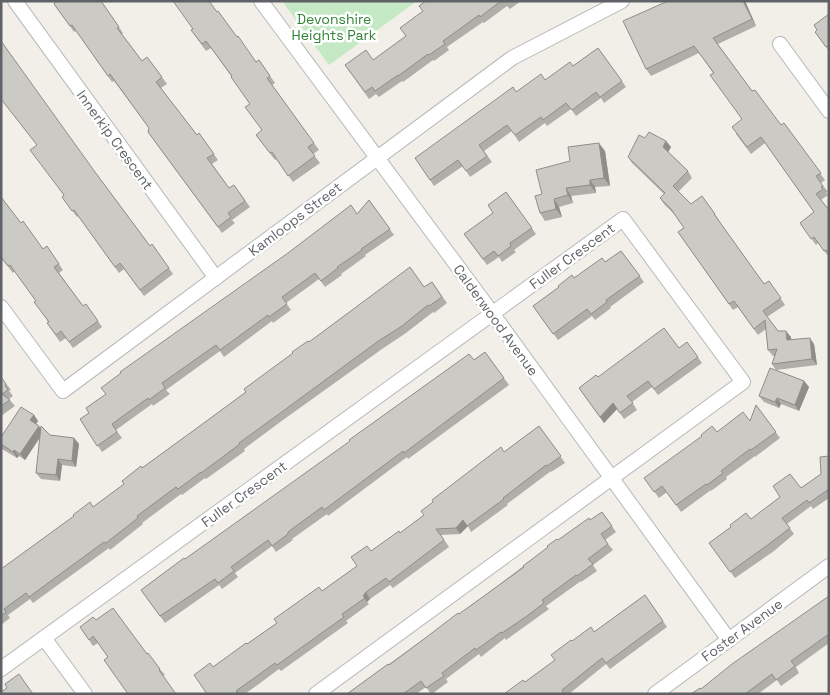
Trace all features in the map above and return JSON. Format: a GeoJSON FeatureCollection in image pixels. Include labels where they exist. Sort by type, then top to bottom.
{"type":"FeatureCollection","features":[{"type":"Feature","properties":{"kind":"street","name":"Innerkip Crescent"},"geometry":{"type":"LineString","coordinates":[[15,1],[216,278]]}},
{"type":"Feature","properties":{"kind":"street","name":"Calderwood Avenue"},"geometry":{"type":"LineString","coordinates":[[261,1],[729,640]]}},
{"type":"Feature","properties":{"kind":"street","name":"Kamloops Street"},"geometry":{"type":"LineString","coordinates":[[1,307],[63,392],[512,58],[622,1]]}},
{"type":"Feature","properties":{"kind":"street"},"geometry":{"type":"LineString","coordinates":[[780,44],[829,111]]}},
{"type":"Feature","properties":{"kind":"street","name":"Fuller Crescent"},"geometry":{"type":"LineString","coordinates":[[1,669],[624,218],[743,382],[316,694]]}},
{"type":"Feature","properties":{"kind":"street","name":"Foster Avenue"},"geometry":{"type":"LineString","coordinates":[[655,694],[829,566]]}},
{"type":"Feature","properties":{"kind":"street"},"geometry":{"type":"LineString","coordinates":[[44,638],[85,694]]}},
{"type":"Feature","properties":{"kind":"green space","name":"Devonshire Heights Park"},"geometry":{"type":"Polygon","coordinates":[[[282,1],[417,1],[329,65],[282,1]]]}},
{"type":"Feature","properties":{"kind":"building"},"geometry":{"type":"Polygon","coordinates":[[[54,1],[101,1],[119,27],[117,28],[142,61],[147,57],[162,77],[156,82],[214,154],[207,158],[229,188],[234,185],[245,201],[228,213],[231,217],[218,227],[148,132],[149,128],[110,74],[108,76],[72,25],[70,26],[54,4],[54,1]]]}},
{"type":"Feature","properties":{"kind":"building"},"geometry":{"type":"Polygon","coordinates":[[[173,1],[209,1],[238,36],[256,62],[259,60],[270,76],[267,78],[314,143],[308,147],[315,156],[288,176],[272,152],[270,153],[256,135],[262,130],[245,107],[250,104],[232,76],[206,41],[202,44],[173,1]]]}},
{"type":"Feature","properties":{"kind":"building"},"geometry":{"type":"Polygon","coordinates":[[[426,1],[501,1],[443,41],[445,44],[398,76],[375,91],[372,87],[365,92],[345,65],[366,50],[373,60],[406,36],[400,28],[423,11],[419,6],[426,1]]]}},
{"type":"Feature","properties":{"kind":"building"},"geometry":{"type":"Polygon","coordinates":[[[668,1],[743,1],[752,19],[713,38],[752,91],[755,90],[781,125],[784,123],[821,173],[816,176],[823,189],[816,194],[829,210],[829,253],[826,250],[824,251],[814,237],[811,239],[800,223],[814,212],[761,137],[747,147],[732,127],[742,119],[710,75],[714,73],[694,46],[646,69],[623,21],[668,1]]]}},
{"type":"Feature","properties":{"kind":"building"},"geometry":{"type":"Polygon","coordinates":[[[829,14],[829,45],[826,47],[815,32],[817,30],[814,25],[829,14]]]}},
{"type":"Feature","properties":{"kind":"building"},"geometry":{"type":"Polygon","coordinates":[[[1,41],[95,172],[150,246],[152,244],[169,268],[140,290],[120,263],[115,267],[74,210],[72,211],[62,197],[64,195],[30,150],[37,145],[1,99],[1,41]]]}},
{"type":"Feature","properties":{"kind":"building"},"geometry":{"type":"Polygon","coordinates":[[[598,48],[622,81],[600,97],[596,92],[572,110],[566,103],[543,120],[541,117],[515,135],[507,125],[479,145],[487,156],[466,171],[458,160],[430,180],[415,158],[513,87],[516,92],[541,74],[545,80],[570,62],[573,66],[598,48]]]}},
{"type":"Feature","properties":{"kind":"building"},"geometry":{"type":"Polygon","coordinates":[[[649,132],[666,141],[663,147],[688,171],[673,186],[691,204],[702,196],[764,284],[769,281],[781,298],[763,311],[778,331],[786,331],[787,340],[810,338],[812,359],[772,364],[777,349],[768,350],[765,320],[754,329],[734,301],[729,304],[678,232],[684,228],[671,209],[660,198],[665,193],[628,157],[639,135],[645,138],[649,132]]]}},
{"type":"Feature","properties":{"kind":"building"},"geometry":{"type":"Polygon","coordinates":[[[599,143],[604,178],[590,180],[590,185],[566,188],[568,195],[554,199],[556,209],[540,213],[535,196],[542,194],[536,170],[570,161],[568,147],[599,143]]]}},
{"type":"Feature","properties":{"kind":"building"},"geometry":{"type":"Polygon","coordinates":[[[506,192],[532,228],[510,243],[511,246],[498,256],[494,251],[483,259],[464,234],[493,213],[488,205],[506,192]]]}},
{"type":"Feature","properties":{"kind":"building"},"geometry":{"type":"Polygon","coordinates":[[[1,197],[21,223],[23,221],[43,249],[47,246],[59,264],[54,267],[83,306],[86,304],[98,321],[69,342],[61,331],[56,335],[34,302],[36,301],[10,265],[8,266],[1,257],[1,197]]]}},
{"type":"Feature","properties":{"kind":"building"},"geometry":{"type":"Polygon","coordinates":[[[369,200],[390,229],[337,267],[321,281],[315,273],[282,297],[287,304],[269,317],[268,315],[220,350],[216,345],[162,383],[165,388],[112,424],[117,432],[97,446],[80,419],[89,413],[86,408],[106,394],[101,388],[120,372],[288,253],[351,205],[357,214],[369,200]]]}},
{"type":"Feature","properties":{"kind":"building"},"geometry":{"type":"Polygon","coordinates":[[[621,251],[640,276],[606,300],[607,302],[591,314],[587,309],[553,334],[533,306],[572,275],[574,278],[602,258],[605,262],[621,251]]]}},
{"type":"Feature","properties":{"kind":"building"},"geometry":{"type":"Polygon","coordinates":[[[410,267],[424,287],[432,282],[442,297],[377,342],[201,473],[178,489],[176,487],[137,516],[138,518],[106,543],[104,542],[29,597],[26,593],[4,609],[6,612],[1,616],[1,569],[74,516],[90,502],[93,507],[124,484],[122,481],[141,466],[142,468],[246,392],[244,389],[292,352],[309,342],[410,267]]]}},
{"type":"Feature","properties":{"kind":"building"},"geometry":{"type":"Polygon","coordinates":[[[664,328],[679,348],[687,342],[698,357],[654,389],[648,381],[627,396],[633,403],[620,413],[613,403],[600,417],[579,388],[596,375],[598,377],[664,328]]]}},
{"type":"Feature","properties":{"kind":"building"},"geometry":{"type":"Polygon","coordinates":[[[485,352],[504,378],[324,510],[322,507],[272,546],[268,540],[231,567],[234,571],[218,583],[215,579],[160,616],[141,590],[469,354],[474,360],[485,352]]]}},
{"type":"Feature","properties":{"kind":"building"},"geometry":{"type":"Polygon","coordinates":[[[770,368],[804,381],[795,405],[777,398],[775,402],[759,396],[770,368]]]}},
{"type":"Feature","properties":{"kind":"building"},"geometry":{"type":"Polygon","coordinates":[[[1,377],[8,390],[2,394],[10,400],[1,406],[1,377]]]}},
{"type":"Feature","properties":{"kind":"building"},"geometry":{"type":"Polygon","coordinates":[[[756,405],[776,432],[721,471],[723,473],[707,485],[676,505],[662,486],[654,492],[644,478],[702,436],[712,426],[717,432],[743,412],[750,421],[756,405]]]}},
{"type":"Feature","properties":{"kind":"building"},"geometry":{"type":"Polygon","coordinates":[[[21,407],[34,415],[30,420],[39,426],[20,454],[1,444],[1,437],[21,407]]]}},
{"type":"Feature","properties":{"kind":"building"},"geometry":{"type":"Polygon","coordinates":[[[41,426],[50,435],[74,438],[72,461],[58,459],[56,475],[36,473],[41,426]]]}},
{"type":"Feature","properties":{"kind":"building"},"geometry":{"type":"Polygon","coordinates":[[[539,426],[561,456],[546,465],[467,526],[463,520],[456,528],[436,529],[444,540],[389,582],[386,578],[366,592],[363,596],[365,598],[342,614],[344,617],[277,665],[275,663],[236,691],[238,692],[235,694],[207,694],[194,675],[210,663],[213,667],[277,623],[274,619],[319,587],[322,591],[357,566],[351,557],[367,546],[371,551],[399,531],[400,533],[424,515],[421,511],[433,502],[432,500],[501,447],[504,452],[539,426]]]}},
{"type":"Feature","properties":{"kind":"building"},"geometry":{"type":"Polygon","coordinates":[[[829,456],[829,489],[809,503],[807,500],[782,518],[790,528],[730,572],[709,543],[746,513],[751,519],[780,497],[773,486],[790,474],[801,488],[821,474],[820,457],[829,456]]]}},
{"type":"Feature","properties":{"kind":"building"},"geometry":{"type":"Polygon","coordinates":[[[602,512],[612,526],[601,534],[608,544],[588,559],[593,564],[542,600],[544,603],[527,616],[476,650],[475,648],[442,673],[444,676],[426,688],[421,681],[403,694],[347,694],[524,567],[547,546],[589,518],[590,520],[602,512]]]}},
{"type":"Feature","properties":{"kind":"building"},"geometry":{"type":"Polygon","coordinates":[[[645,595],[663,621],[606,663],[602,658],[562,690],[561,694],[504,694],[523,680],[525,682],[555,660],[551,655],[571,640],[591,627],[594,632],[645,595]]]}},
{"type":"Feature","properties":{"kind":"building"},"geometry":{"type":"Polygon","coordinates":[[[829,596],[829,634],[791,661],[795,666],[776,680],[772,674],[745,694],[691,694],[701,689],[732,664],[829,596]]]}},
{"type":"Feature","properties":{"kind":"building"},"geometry":{"type":"Polygon","coordinates":[[[113,608],[160,669],[176,694],[128,694],[104,660],[108,657],[93,636],[89,640],[80,627],[93,617],[96,620],[113,608]]]}},
{"type":"Feature","properties":{"kind":"building"},"geometry":{"type":"Polygon","coordinates":[[[19,674],[33,694],[1,694],[7,688],[5,684],[19,674]]]}}]}
